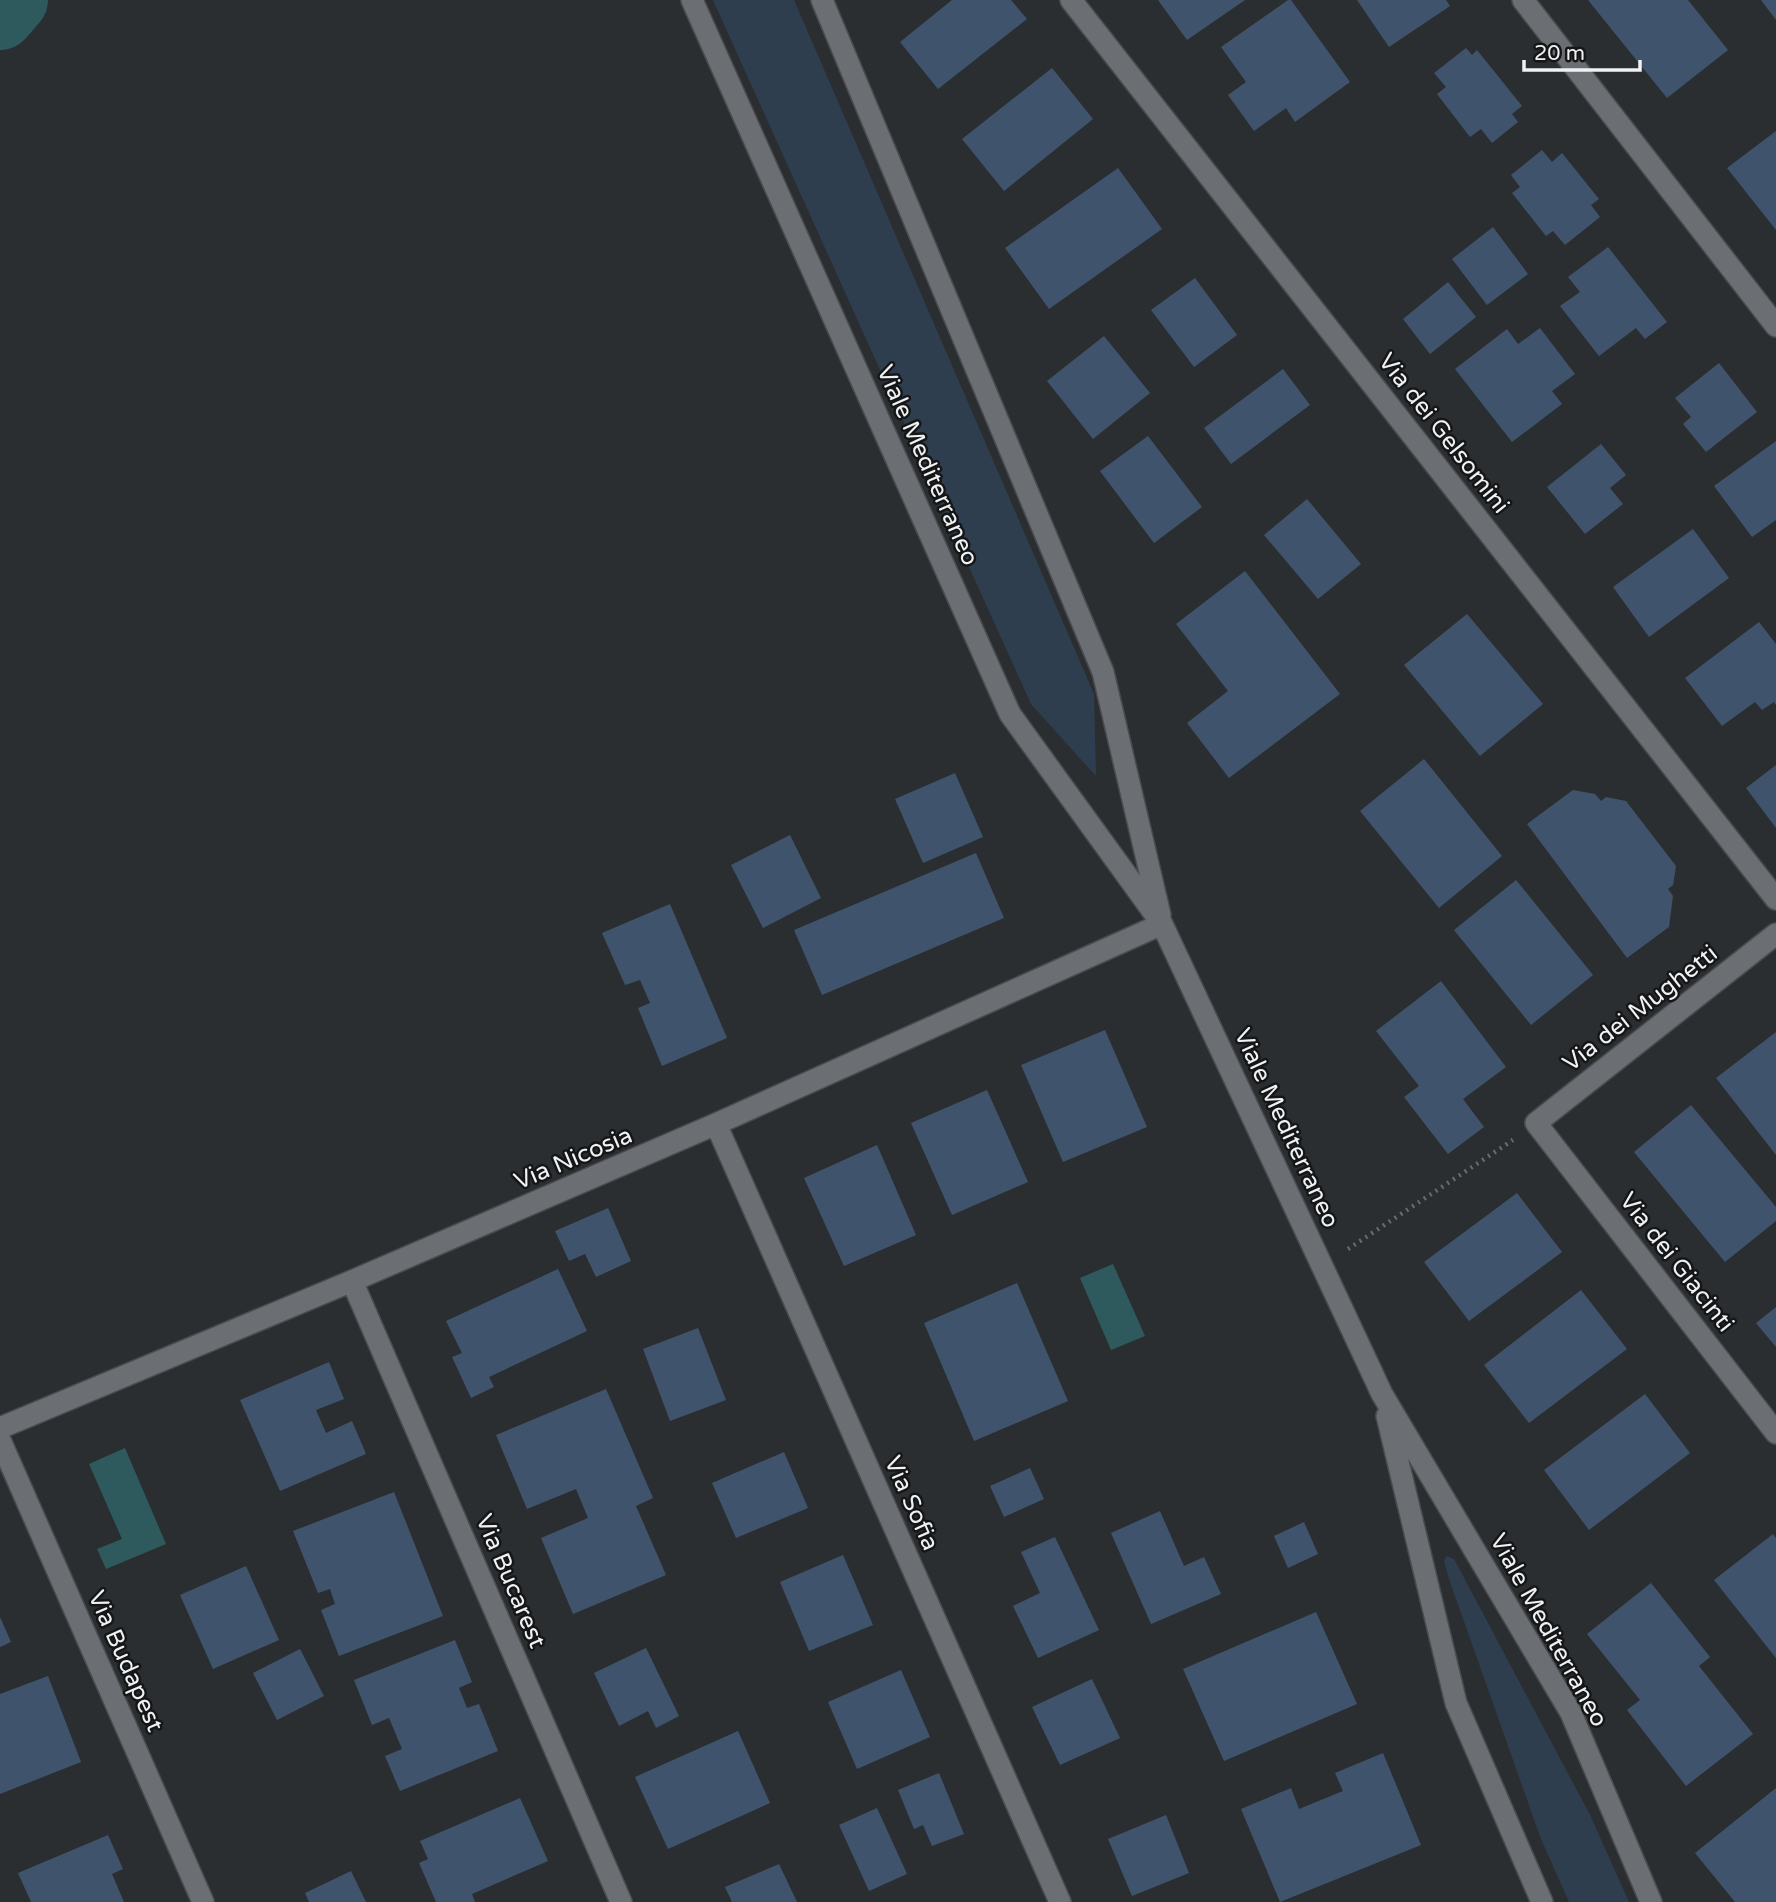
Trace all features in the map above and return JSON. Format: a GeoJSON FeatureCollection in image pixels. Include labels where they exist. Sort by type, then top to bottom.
{"type":"FeatureCollection","features":[{"type":"Feature","properties":{"kind":"street","name":"Viale Mediterraneo"},"geometry":{"type":"LineString","coordinates":[[692,0],[1010,714],[1162,924],[1382,1394],[1571,1713],[1651,1902]]}},
{"type":"Feature","properties":{"kind":"street","name":"Viale Mediterraneo"},"geometry":{"type":"LineString","coordinates":[[822,0],[1103,672],[1162,924]]}},
{"type":"Feature","properties":{"kind":"street","name":"Via dei Gelsomini"},"geometry":{"type":"LineString","coordinates":[[1071,0],[1776,899]]}},
{"type":"Feature","properties":{"kind":"street"},"geometry":{"type":"LineString","coordinates":[[1523,0],[1776,327]]}},
{"type":"Feature","properties":{"kind":"street","name":"Via Nicosia"},"geometry":{"type":"LineString","coordinates":[[0,1429],[716,1124],[1162,924]]}},
{"type":"Feature","properties":{"kind":"street","name":"Via dei Mughetti"},"geometry":{"type":"LineString","coordinates":[[1536,1123],[1776,934]]}},
{"type":"Feature","properties":{"kind":"street","name":"Via dei Giacinti"},"geometry":{"type":"LineString","coordinates":[[1536,1123],[1776,1433]]}},
{"type":"Feature","properties":{"kind":"street","name":"Via Sofia"},"geometry":{"type":"LineString","coordinates":[[716,1124],[1059,1902]]}},
{"type":"Feature","properties":{"kind":"street","name":"Via Bucarest"},"geometry":{"type":"LineString","coordinates":[[352,1281],[621,1902]]}},
{"type":"Feature","properties":{"kind":"street","name":"Viale Mediterraneo"},"geometry":{"type":"LineString","coordinates":[[1382,1394],[1457,1703],[1542,1902]]}},
{"type":"Feature","properties":{"kind":"street","name":"Via Budapest"},"geometry":{"type":"LineString","coordinates":[[0,1440],[203,1902]]}},
{"type":"Feature","properties":{"kind":"path"},"geometry":{"type":"LineString","coordinates":[[1324,1266],[1536,1123]]}},
{"type":"Feature","properties":{"kind":"shaded area"},"geometry":{"type":"Polygon","coordinates":[[[713,0],[794,0],[1094,694],[1096,776],[1031,704],[713,0]]]}},
{"type":"Feature","properties":{"kind":"shaded area"},"geometry":{"type":"Polygon","coordinates":[[[1113,1264],[1145,1336],[1111,1350],[1080,1278],[1113,1264]]]}},
{"type":"Feature","properties":{"kind":"shaded area"},"geometry":{"type":"Polygon","coordinates":[[[125,1448],[166,1544],[106,1569],[97,1549],[122,1539],[89,1464],[125,1448]]]}},
{"type":"Feature","properties":{"kind":"shaded area"},"geometry":{"type":"Polygon","coordinates":[[[1446,1556],[1454,1559],[1590,1815],[1629,1902],[1569,1902],[1541,1839],[1449,1579],[1444,1561],[1446,1556]]]}},
{"type":"Feature","properties":{"kind":"building"},"geometry":{"type":"Polygon","coordinates":[[[952,0],[1011,0],[1027,19],[938,89],[900,42],[952,0]]]}},
{"type":"Feature","properties":{"kind":"building"},"geometry":{"type":"Polygon","coordinates":[[[1158,0],[1245,0],[1187,40],[1158,0]]]}},
{"type":"Feature","properties":{"kind":"building"},"geometry":{"type":"Polygon","coordinates":[[[1291,0],[1350,82],[1295,122],[1286,108],[1254,131],[1228,95],[1246,82],[1221,47],[1291,0]]]}},
{"type":"Feature","properties":{"kind":"building"},"geometry":{"type":"Polygon","coordinates":[[[1357,0],[1446,0],[1450,6],[1389,47],[1357,0]]]}},
{"type":"Feature","properties":{"kind":"building"},"geometry":{"type":"Polygon","coordinates":[[[1588,0],[1688,0],[1728,50],[1667,98],[1588,0]]]}},
{"type":"Feature","properties":{"kind":"building"},"geometry":{"type":"Polygon","coordinates":[[[1761,0],[1776,0],[1776,20],[1761,0]]]}},
{"type":"Feature","properties":{"kind":"building"},"geometry":{"type":"Polygon","coordinates":[[[1466,48],[1472,55],[1477,50],[1522,106],[1512,114],[1518,122],[1492,143],[1481,129],[1470,137],[1437,94],[1446,87],[1434,73],[1466,48]]]}},
{"type":"Feature","properties":{"kind":"building"},"geometry":{"type":"Polygon","coordinates":[[[1052,68],[1093,119],[1004,191],[962,139],[1052,68]]]}},
{"type":"Feature","properties":{"kind":"building"},"geometry":{"type":"Polygon","coordinates":[[[1776,131],[1776,230],[1727,168],[1776,131]]]}},
{"type":"Feature","properties":{"kind":"building"},"geometry":{"type":"Polygon","coordinates":[[[1542,150],[1552,162],[1562,153],[1599,199],[1591,205],[1600,217],[1565,245],[1553,231],[1546,236],[1512,193],[1520,187],[1511,175],[1542,150]]]}},
{"type":"Feature","properties":{"kind":"building"},"geometry":{"type":"Polygon","coordinates":[[[1118,168],[1162,229],[1049,309],[1005,248],[1118,168]]]}},
{"type":"Feature","properties":{"kind":"building"},"geometry":{"type":"Polygon","coordinates":[[[1493,227],[1528,274],[1487,305],[1452,259],[1493,227]]]}},
{"type":"Feature","properties":{"kind":"building"},"geometry":{"type":"Polygon","coordinates":[[[1608,247],[1667,322],[1645,339],[1636,328],[1599,356],[1560,306],[1580,292],[1568,277],[1608,247]]]}},
{"type":"Feature","properties":{"kind":"building"},"geometry":{"type":"Polygon","coordinates":[[[1195,278],[1237,335],[1194,367],[1151,310],[1195,278]]]}},
{"type":"Feature","properties":{"kind":"building"},"geometry":{"type":"Polygon","coordinates":[[[1448,282],[1476,317],[1430,354],[1403,319],[1448,282]]]}},
{"type":"Feature","properties":{"kind":"building"},"geometry":{"type":"Polygon","coordinates":[[[1540,328],[1575,374],[1552,391],[1562,404],[1512,442],[1455,369],[1507,329],[1518,344],[1540,328]]]}},
{"type":"Feature","properties":{"kind":"building"},"geometry":{"type":"Polygon","coordinates":[[[1104,336],[1150,393],[1093,439],[1047,381],[1104,336]]]}},
{"type":"Feature","properties":{"kind":"building"},"geometry":{"type":"Polygon","coordinates":[[[1719,363],[1757,412],[1706,452],[1683,424],[1691,417],[1675,398],[1719,363]]]}},
{"type":"Feature","properties":{"kind":"building"},"geometry":{"type":"Polygon","coordinates":[[[1283,369],[1310,405],[1231,464],[1204,428],[1283,369]]]}},
{"type":"Feature","properties":{"kind":"building"},"geometry":{"type":"Polygon","coordinates":[[[1148,436],[1202,507],[1154,543],[1100,471],[1148,436]]]}},
{"type":"Feature","properties":{"kind":"building"},"geometry":{"type":"Polygon","coordinates":[[[1776,441],[1776,520],[1752,537],[1714,486],[1776,441]]]}},
{"type":"Feature","properties":{"kind":"building"},"geometry":{"type":"Polygon","coordinates":[[[1601,444],[1626,475],[1610,488],[1623,504],[1585,534],[1547,487],[1601,444]]]}},
{"type":"Feature","properties":{"kind":"building"},"geometry":{"type":"Polygon","coordinates":[[[1307,499],[1361,564],[1318,599],[1264,535],[1307,499]]]}},
{"type":"Feature","properties":{"kind":"building"},"geometry":{"type":"Polygon","coordinates":[[[1693,529],[1729,578],[1649,637],[1613,587],[1693,529]]]}},
{"type":"Feature","properties":{"kind":"building"},"geometry":{"type":"Polygon","coordinates":[[[1245,571],[1340,694],[1229,778],[1187,723],[1228,691],[1176,624],[1245,571]]]}},
{"type":"Feature","properties":{"kind":"building"},"geometry":{"type":"Polygon","coordinates":[[[1467,614],[1543,704],[1480,756],[1404,665],[1467,614]]]}},
{"type":"Feature","properties":{"kind":"building"},"geometry":{"type":"Polygon","coordinates":[[[1759,622],[1776,644],[1776,705],[1774,702],[1762,710],[1755,702],[1722,726],[1685,678],[1759,622]]]}},
{"type":"Feature","properties":{"kind":"building"},"geometry":{"type":"Polygon","coordinates":[[[1424,759],[1502,856],[1439,908],[1360,811],[1424,759]]]}},
{"type":"Feature","properties":{"kind":"building"},"geometry":{"type":"Polygon","coordinates":[[[1776,765],[1776,828],[1746,788],[1776,765]]]}},
{"type":"Feature","properties":{"kind":"building"},"geometry":{"type":"Polygon","coordinates":[[[955,773],[983,837],[923,863],[895,799],[955,773]]]}},
{"type":"Feature","properties":{"kind":"building"},"geometry":{"type":"Polygon","coordinates":[[[1573,790],[1595,794],[1601,801],[1606,797],[1626,801],[1676,866],[1673,885],[1668,889],[1673,896],[1669,927],[1627,958],[1527,824],[1573,790]]]}},
{"type":"Feature","properties":{"kind":"building"},"geometry":{"type":"Polygon","coordinates":[[[790,835],[821,898],[763,928],[731,865],[790,835]]]}},
{"type":"Feature","properties":{"kind":"building"},"geometry":{"type":"Polygon","coordinates":[[[976,853],[1004,918],[822,995],[794,930],[976,853]]]}},
{"type":"Feature","properties":{"kind":"building"},"geometry":{"type":"Polygon","coordinates":[[[1516,880],[1593,975],[1531,1025],[1454,930],[1516,880]]]}},
{"type":"Feature","properties":{"kind":"building"},"geometry":{"type":"Polygon","coordinates":[[[670,904],[727,1038],[662,1066],[638,1008],[650,1003],[640,980],[625,985],[602,933],[670,904]]]}},
{"type":"Feature","properties":{"kind":"building"},"geometry":{"type":"Polygon","coordinates":[[[1441,981],[1506,1067],[1463,1099],[1484,1127],[1448,1154],[1404,1097],[1419,1086],[1376,1031],[1441,981]]]}},
{"type":"Feature","properties":{"kind":"building"},"geometry":{"type":"Polygon","coordinates":[[[1105,1030],[1147,1127],[1063,1162],[1021,1065],[1105,1030]]]}},
{"type":"Feature","properties":{"kind":"building"},"geometry":{"type":"Polygon","coordinates":[[[1776,1032],[1776,1155],[1716,1078],[1776,1032]]]}},
{"type":"Feature","properties":{"kind":"building"},"geometry":{"type":"Polygon","coordinates":[[[987,1090],[1028,1182],[952,1215],[911,1123],[987,1090]]]}},
{"type":"Feature","properties":{"kind":"building"},"geometry":{"type":"Polygon","coordinates":[[[1691,1105],[1776,1207],[1776,1221],[1725,1262],[1634,1152],[1691,1105]]]}},
{"type":"Feature","properties":{"kind":"building"},"geometry":{"type":"Polygon","coordinates":[[[877,1145],[916,1235],[844,1266],[804,1178],[877,1145]]]}},
{"type":"Feature","properties":{"kind":"building"},"geometry":{"type":"Polygon","coordinates":[[[1517,1193],[1562,1252],[1469,1321],[1424,1262],[1517,1193]]]}},
{"type":"Feature","properties":{"kind":"building"},"geometry":{"type":"Polygon","coordinates":[[[608,1208],[631,1261],[596,1277],[585,1254],[569,1261],[555,1231],[608,1208]]]}},
{"type":"Feature","properties":{"kind":"building"},"geometry":{"type":"Polygon","coordinates":[[[558,1269],[587,1331],[489,1377],[494,1387],[471,1398],[452,1357],[462,1353],[446,1321],[558,1269]]]}},
{"type":"Feature","properties":{"kind":"building"},"geometry":{"type":"Polygon","coordinates":[[[1017,1283],[1068,1401],[974,1441],[924,1323],[1017,1283]]]}},
{"type":"Feature","properties":{"kind":"building"},"geometry":{"type":"Polygon","coordinates":[[[1581,1290],[1627,1349],[1529,1423],[1484,1365],[1581,1290]]]}},
{"type":"Feature","properties":{"kind":"building"},"geometry":{"type":"Polygon","coordinates":[[[1776,1307],[1776,1347],[1756,1323],[1776,1307]]]}},
{"type":"Feature","properties":{"kind":"building"},"geometry":{"type":"Polygon","coordinates":[[[698,1328],[726,1400],[670,1421],[643,1349],[698,1328]]]}},
{"type":"Feature","properties":{"kind":"building"},"geometry":{"type":"Polygon","coordinates":[[[329,1362],[344,1399],[316,1410],[326,1433],[352,1421],[366,1454],[280,1491],[240,1400],[329,1362]]]}},
{"type":"Feature","properties":{"kind":"building"},"geometry":{"type":"Polygon","coordinates":[[[606,1389],[653,1498],[636,1506],[666,1575],[573,1614],[541,1538],[588,1518],[576,1489],[527,1509],[496,1435],[606,1389]]]}},
{"type":"Feature","properties":{"kind":"building"},"geometry":{"type":"Polygon","coordinates":[[[1645,1394],[1690,1453],[1589,1530],[1544,1470],[1645,1394]]]}},
{"type":"Feature","properties":{"kind":"building"},"geometry":{"type":"Polygon","coordinates":[[[784,1452],[808,1508],[736,1538],[712,1483],[784,1452]]]}},
{"type":"Feature","properties":{"kind":"building"},"geometry":{"type":"Polygon","coordinates":[[[1030,1468],[1044,1499],[1004,1517],[990,1486],[1030,1468]]]}},
{"type":"Feature","properties":{"kind":"building"},"geometry":{"type":"Polygon","coordinates":[[[394,1492],[443,1616],[339,1656],[321,1610],[335,1604],[330,1589],[318,1593],[293,1531],[394,1492]]]}},
{"type":"Feature","properties":{"kind":"building"},"geometry":{"type":"Polygon","coordinates":[[[1160,1511],[1184,1566],[1204,1557],[1221,1594],[1151,1624],[1111,1533],[1160,1511]]]}},
{"type":"Feature","properties":{"kind":"building"},"geometry":{"type":"Polygon","coordinates":[[[1304,1522],[1318,1554],[1288,1568],[1274,1536],[1304,1522]]]}},
{"type":"Feature","properties":{"kind":"building"},"geometry":{"type":"Polygon","coordinates":[[[1773,1534],[1776,1538],[1776,1658],[1714,1580],[1773,1534]]]}},
{"type":"Feature","properties":{"kind":"building"},"geometry":{"type":"Polygon","coordinates":[[[1055,1537],[1099,1630],[1038,1658],[1013,1606],[1040,1593],[1021,1552],[1055,1537]]]}},
{"type":"Feature","properties":{"kind":"building"},"geometry":{"type":"Polygon","coordinates":[[[843,1555],[873,1625],[809,1651],[780,1582],[843,1555]]]}},
{"type":"Feature","properties":{"kind":"building"},"geometry":{"type":"Polygon","coordinates":[[[246,1566],[279,1640],[213,1669],[180,1595],[246,1566]]]}},
{"type":"Feature","properties":{"kind":"building"},"geometry":{"type":"Polygon","coordinates":[[[1651,1583],[1710,1657],[1699,1666],[1753,1734],[1686,1786],[1627,1710],[1640,1700],[1587,1634],[1651,1583]]]}},
{"type":"Feature","properties":{"kind":"building"},"geometry":{"type":"Polygon","coordinates":[[[1316,1612],[1357,1704],[1224,1761],[1183,1669],[1316,1612]]]}},
{"type":"Feature","properties":{"kind":"building"},"geometry":{"type":"Polygon","coordinates":[[[0,1617],[11,1642],[0,1647],[0,1617]]]}},
{"type":"Feature","properties":{"kind":"building"},"geometry":{"type":"Polygon","coordinates":[[[455,1640],[472,1682],[459,1688],[467,1708],[479,1704],[498,1751],[400,1791],[385,1756],[402,1749],[389,1718],[372,1725],[354,1680],[455,1640]]]}},
{"type":"Feature","properties":{"kind":"building"},"geometry":{"type":"Polygon","coordinates":[[[646,1648],[679,1716],[656,1728],[648,1711],[619,1726],[594,1673],[646,1648]]]}},
{"type":"Feature","properties":{"kind":"building"},"geometry":{"type":"Polygon","coordinates":[[[300,1649],[324,1696],[277,1720],[253,1673],[300,1649]]]}},
{"type":"Feature","properties":{"kind":"building"},"geometry":{"type":"Polygon","coordinates":[[[901,1670],[930,1737],[857,1769],[828,1702],[901,1670]]]}},
{"type":"Feature","properties":{"kind":"building"},"geometry":{"type":"Polygon","coordinates":[[[48,1676],[81,1762],[0,1794],[0,1694],[48,1676]]]}},
{"type":"Feature","properties":{"kind":"building"},"geometry":{"type":"Polygon","coordinates":[[[1092,1679],[1120,1738],[1060,1765],[1032,1707],[1092,1679]]]}},
{"type":"Feature","properties":{"kind":"building"},"geometry":{"type":"Polygon","coordinates":[[[738,1731],[770,1803],[668,1849],[635,1777],[738,1731]]]}},
{"type":"Feature","properties":{"kind":"building"},"geometry":{"type":"Polygon","coordinates":[[[1383,1753],[1421,1845],[1280,1902],[1241,1809],[1291,1788],[1299,1809],[1343,1791],[1335,1773],[1383,1753]]]}},
{"type":"Feature","properties":{"kind":"building"},"geometry":{"type":"Polygon","coordinates":[[[939,1773],[964,1834],[932,1846],[923,1825],[914,1829],[898,1790],[939,1773]]]}},
{"type":"Feature","properties":{"kind":"building"},"geometry":{"type":"Polygon","coordinates":[[[1776,1788],[1776,1902],[1735,1902],[1695,1853],[1776,1788]]]}},
{"type":"Feature","properties":{"kind":"building"},"geometry":{"type":"Polygon","coordinates":[[[520,1798],[548,1861],[472,1894],[475,1902],[436,1902],[419,1863],[428,1859],[420,1841],[520,1798]]]}},
{"type":"Feature","properties":{"kind":"building"},"geometry":{"type":"Polygon","coordinates":[[[877,1808],[907,1874],[869,1891],[839,1825],[877,1808]]]}},
{"type":"Feature","properties":{"kind":"building"},"geometry":{"type":"Polygon","coordinates":[[[1166,1815],[1189,1873],[1132,1896],[1108,1839],[1166,1815]]]}},
{"type":"Feature","properties":{"kind":"building"},"geometry":{"type":"Polygon","coordinates":[[[108,1835],[123,1869],[112,1874],[124,1902],[31,1902],[18,1873],[108,1835]]]}},
{"type":"Feature","properties":{"kind":"building"},"geometry":{"type":"Polygon","coordinates":[[[779,1864],[797,1902],[732,1902],[725,1887],[779,1864]]]}},
{"type":"Feature","properties":{"kind":"building"},"geometry":{"type":"Polygon","coordinates":[[[351,1871],[366,1902],[309,1902],[305,1893],[351,1871]]]}},
{"type":"Feature","properties":{"kind":"waterway"},"geometry":{"type":"LineString","coordinates":[[0,16],[14,0]]}}]}
